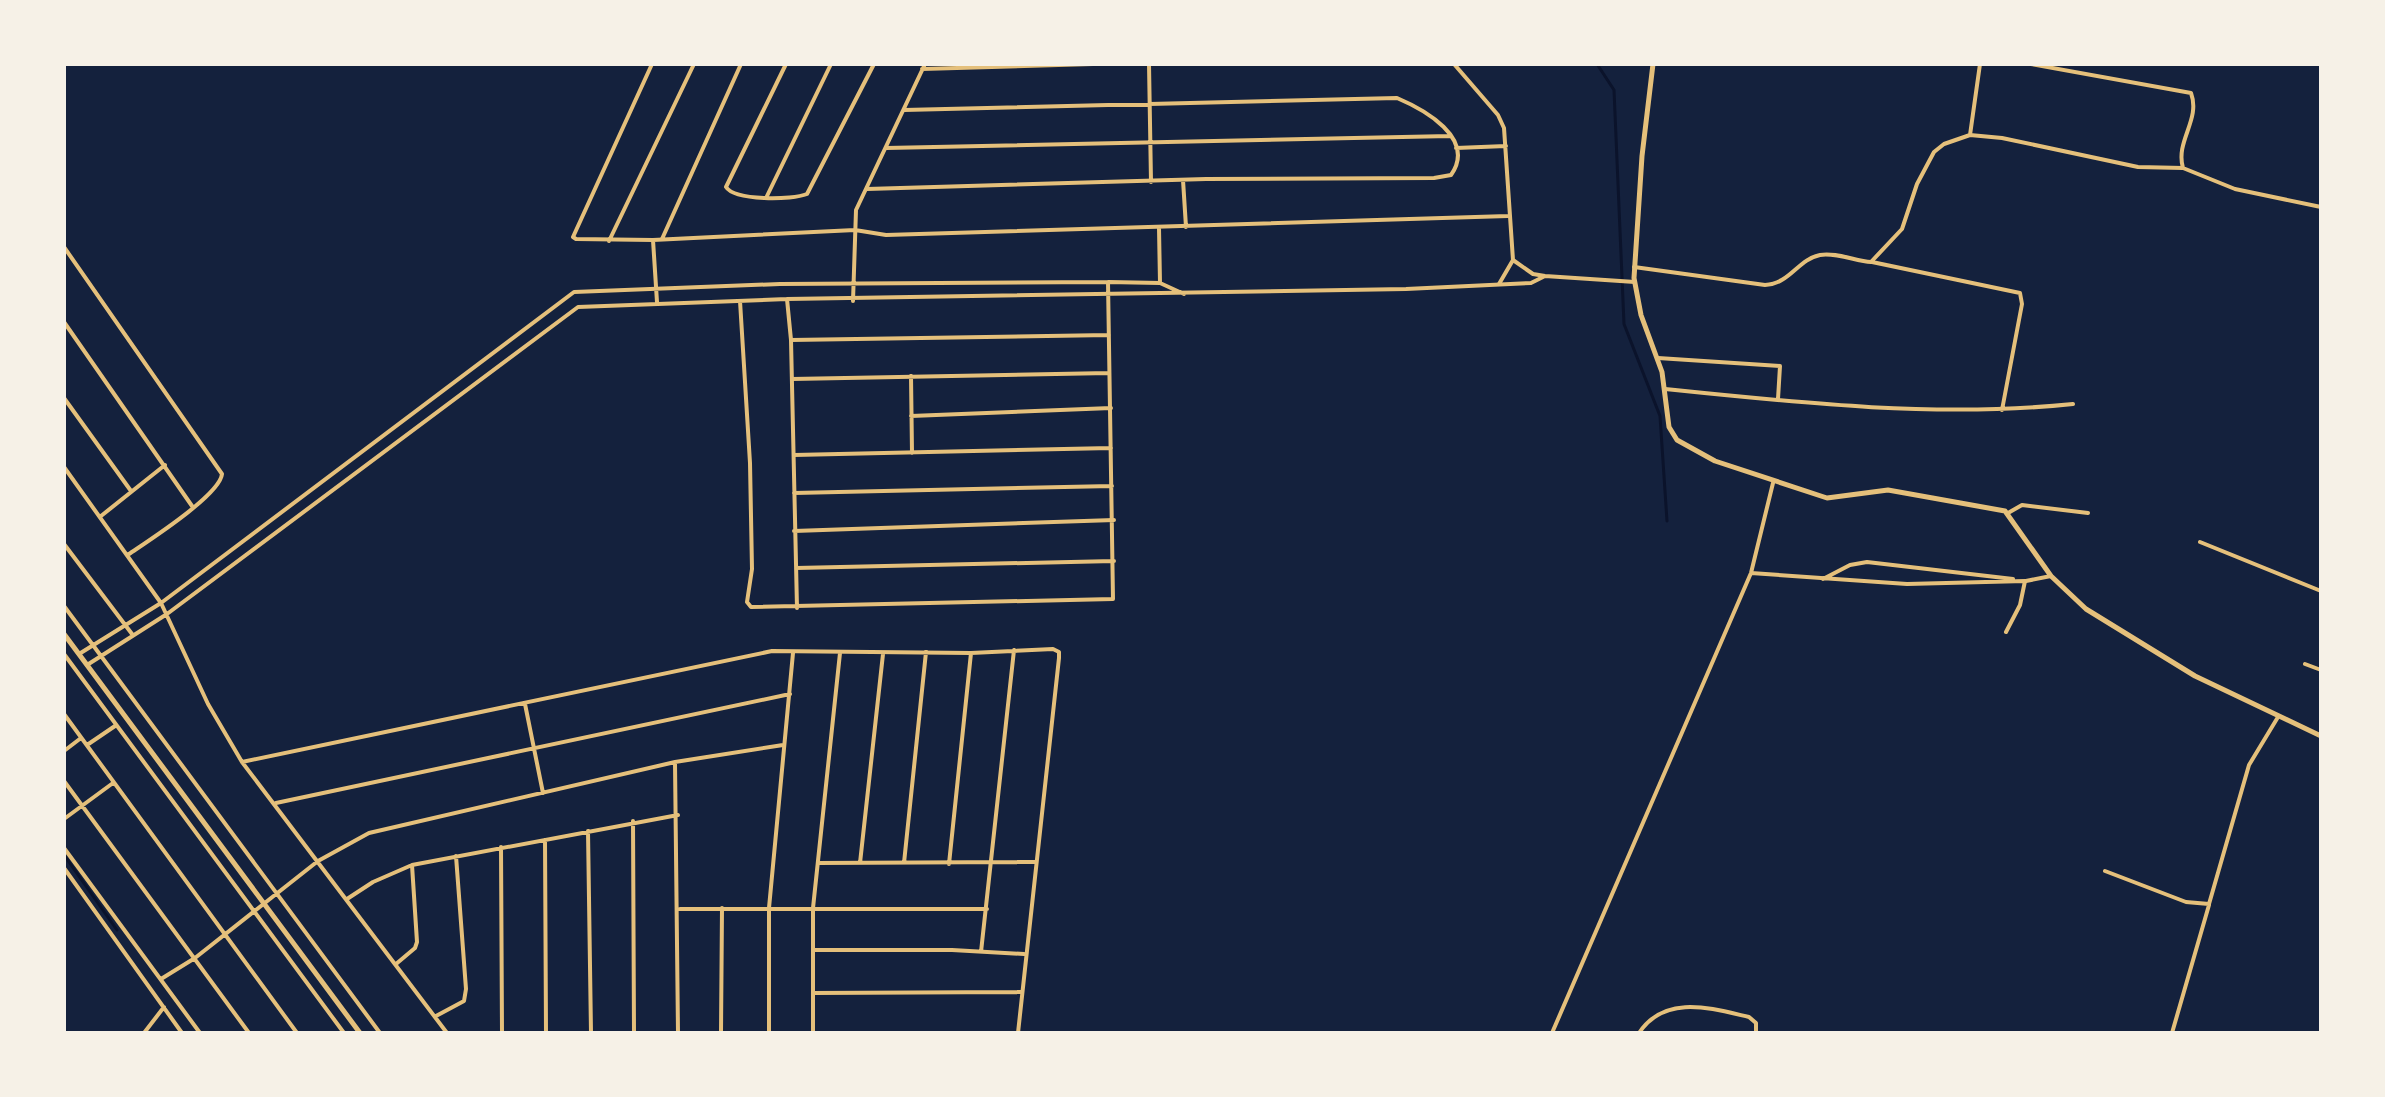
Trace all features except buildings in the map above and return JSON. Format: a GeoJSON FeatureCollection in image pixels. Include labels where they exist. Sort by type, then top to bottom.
{"type":"FeatureCollection","features":[{"type":"Feature","properties":{"kind":"street"},"geometry":{"type":"LineString","coordinates":[[652,64],[573,237],[609,241],[653,240],[855,230],[886,235],[1508,216]]}},
{"type":"Feature","properties":{"kind":"street"},"geometry":{"type":"LineString","coordinates":[[609,241],[694,64]]}},
{"type":"Feature","properties":{"kind":"street"},"geometry":{"type":"LineString","coordinates":[[662,239],[741,64]]}},
{"type":"Feature","properties":{"kind":"street"},"geometry":{"type":"LineString","coordinates":[[786,64],[726,187],[735,194],[788,199],[807,194],[874,64]]}},
{"type":"Feature","properties":{"kind":"street"},"geometry":{"type":"LineString","coordinates":[[767,196],[831,64]]}},
{"type":"Feature","properties":{"kind":"street"},"geometry":{"type":"LineString","coordinates":[[853,301],[856,210],[923,67],[1093,64]]}},
{"type":"Feature","properties":{"kind":"street"},"geometry":{"type":"LineString","coordinates":[[1149,64],[1147,104],[1151,182]]}},
{"type":"Feature","properties":{"kind":"street"},"geometry":{"type":"LineString","coordinates":[[1454,64],[1498,115],[1506,146],[1513,260],[1499,284]]}},
{"type":"Feature","properties":{"kind":"street"},"geometry":{"type":"LineString","coordinates":[[1653,64],[1634,267],[1641,315],[1658,358],[1669,427],[1677,440],[1715,461],[1773,483],[1827,498],[1888,490],[2008,513],[2022,505],[2088,513]]}},
{"type":"Feature","properties":{"kind":"street"},"geometry":{"type":"LineString","coordinates":[[1970,135],[1980,64]]}},
{"type":"Feature","properties":{"kind":"street"},"geometry":{"type":"LineString","coordinates":[[2031,64],[2191,93],[2195,104],[2180,154],[2183,168]]}},
{"type":"Feature","properties":{"kind":"street"},"geometry":{"type":"LineString","coordinates":[[867,189],[1183,180],[1442,177],[1455,169],[1456,148],[1450,136],[1427,111],[1397,98],[904,110]]}},
{"type":"Feature","properties":{"kind":"street"},"geometry":{"type":"LineString","coordinates":[[1871,262],[1902,229],[1917,184],[1934,152],[1944,144],[1970,135],[2002,138],[2138,167],[2183,168],[2235,189],[2321,207]]}},
{"type":"Feature","properties":{"kind":"street"},"geometry":{"type":"LineString","coordinates":[[886,148],[1450,136]]}},
{"type":"Feature","properties":{"kind":"street"},"geometry":{"type":"LineString","coordinates":[[1456,148],[1506,146]]}},
{"type":"Feature","properties":{"kind":"street"},"geometry":{"type":"LineString","coordinates":[[1183,180],[1186,227]]}},
{"type":"Feature","properties":{"kind":"street"},"geometry":{"type":"LineString","coordinates":[[1159,228],[1160,283]]}},
{"type":"Feature","properties":{"kind":"street"},"geometry":{"type":"LineString","coordinates":[[653,240],[657,303]]}},
{"type":"Feature","properties":{"kind":"street"},"geometry":{"type":"LineString","coordinates":[[64,247],[220,468],[220,483],[129,554]]}},
{"type":"Feature","properties":{"kind":"street"},"geometry":{"type":"LineString","coordinates":[[1634,267],[1765,285],[1785,281],[1816,255],[1825,254],[2020,293],[2020,316],[2000,412]]}},
{"type":"Feature","properties":{"kind":"street"},"geometry":{"type":"LineString","coordinates":[[1513,260],[1533,274],[1635,282]]}},
{"type":"Feature","properties":{"kind":"street"},"geometry":{"type":"LineString","coordinates":[[87,665],[167,614],[578,307],[787,299],[853,301],[1185,294],[1531,283],[1545,276]]}},
{"type":"Feature","properties":{"kind":"street"},"geometry":{"type":"LineString","coordinates":[[740,301],[750,478],[752,569],[747,602],[761,610],[1113,599],[1115,561],[1108,282]]}},
{"type":"Feature","properties":{"kind":"street"},"geometry":{"type":"LineString","coordinates":[[79,654],[122,624],[161,603],[574,292],[852,284],[1108,282],[1160,283],[1185,294]]}},
{"type":"Feature","properties":{"kind":"street"},"geometry":{"type":"LineString","coordinates":[[787,299],[791,340],[797,608]]}},
{"type":"Feature","properties":{"kind":"street"},"geometry":{"type":"LineString","coordinates":[[64,322],[192,506]]}},
{"type":"Feature","properties":{"kind":"street"},"geometry":{"type":"LineString","coordinates":[[791,340],[1109,335]]}},
{"type":"Feature","properties":{"kind":"street"},"geometry":{"type":"LineString","coordinates":[[1658,358],[1780,366],[1778,399]]}},
{"type":"Feature","properties":{"kind":"street"},"geometry":{"type":"LineString","coordinates":[[792,379],[1109,373]]}},
{"type":"Feature","properties":{"kind":"street"},"geometry":{"type":"LineString","coordinates":[[911,376],[912,453]]}},
{"type":"Feature","properties":{"kind":"street"},"geometry":{"type":"LineString","coordinates":[[461,378],[468,389]]}},
{"type":"Feature","properties":{"kind":"street"},"geometry":{"type":"LineString","coordinates":[[1664,388],[1778,399],[2000,412],[2073,404]]}},
{"type":"Feature","properties":{"kind":"street"},"geometry":{"type":"LineString","coordinates":[[64,398],[131,491]]}},
{"type":"Feature","properties":{"kind":"street"},"geometry":{"type":"LineString","coordinates":[[911,416],[1111,408]]}},
{"type":"Feature","properties":{"kind":"street"},"geometry":{"type":"LineString","coordinates":[[794,455],[1112,448]]}},
{"type":"Feature","properties":{"kind":"street"},"geometry":{"type":"LineString","coordinates":[[101,516],[165,465]]}},
{"type":"Feature","properties":{"kind":"street"},"geometry":{"type":"LineString","coordinates":[[64,467],[129,554],[161,603],[208,704],[242,762],[447,1033]]}},
{"type":"Feature","properties":{"kind":"street"},"geometry":{"type":"LineString","coordinates":[[1552,1033],[1751,573],[1773,483]]}},
{"type":"Feature","properties":{"kind":"street"},"geometry":{"type":"LineString","coordinates":[[794,493],[1112,486]]}},
{"type":"Feature","properties":{"kind":"street"},"geometry":{"type":"LineString","coordinates":[[2008,513],[2051,576],[2086,609],[2152,652],[2321,736]]}},
{"type":"Feature","properties":{"kind":"street"},"geometry":{"type":"LineString","coordinates":[[794,531],[1114,520]]}},
{"type":"Feature","properties":{"kind":"street"},"geometry":{"type":"LineString","coordinates":[[2200,542],[2321,591]]}},
{"type":"Feature","properties":{"kind":"street"},"geometry":{"type":"LineString","coordinates":[[64,544],[132,634]]}},
{"type":"Feature","properties":{"kind":"street"},"geometry":{"type":"LineString","coordinates":[[796,568],[1115,561]]}},
{"type":"Feature","properties":{"kind":"street"},"geometry":{"type":"LineString","coordinates":[[1823,579],[1850,565],[1867,562],[2025,581]]}},
{"type":"Feature","properties":{"kind":"street"},"geometry":{"type":"LineString","coordinates":[[1751,573],[1907,584],[2025,581],[2051,576]]}},
{"type":"Feature","properties":{"kind":"street"},"geometry":{"type":"LineString","coordinates":[[2006,632],[2020,605],[2025,581]]}},
{"type":"Feature","properties":{"kind":"street"},"geometry":{"type":"LineString","coordinates":[[64,606],[380,1033]]}},
{"type":"Feature","properties":{"kind":"street"},"geometry":{"type":"LineString","coordinates":[[64,634],[360,1033]]}},
{"type":"Feature","properties":{"kind":"street"},"geometry":{"type":"LineString","coordinates":[[981,952],[1014,650]]}},
{"type":"Feature","properties":{"kind":"street"},"geometry":{"type":"LineString","coordinates":[[242,762],[748,655],[793,652],[1059,652],[1024,954],[1018,1033]]}},
{"type":"Feature","properties":{"kind":"street"},"geometry":{"type":"LineString","coordinates":[[769,1033],[769,908],[793,652]]}},
{"type":"Feature","properties":{"kind":"street"},"geometry":{"type":"LineString","coordinates":[[904,863],[926,652]]}},
{"type":"Feature","properties":{"kind":"street"},"geometry":{"type":"LineString","coordinates":[[813,1033],[813,908],[840,653]]}},
{"type":"Feature","properties":{"kind":"street"},"geometry":{"type":"LineString","coordinates":[[949,864],[971,653]]}},
{"type":"Feature","properties":{"kind":"street"},"geometry":{"type":"LineString","coordinates":[[64,654],[344,1033]]}},
{"type":"Feature","properties":{"kind":"street"},"geometry":{"type":"LineString","coordinates":[[860,863],[883,654]]}},
{"type":"Feature","properties":{"kind":"street"},"geometry":{"type":"LineString","coordinates":[[2305,664],[2321,670]]}},
{"type":"Feature","properties":{"kind":"street"},"geometry":{"type":"LineString","coordinates":[[275,803],[790,694]]}},
{"type":"Feature","properties":{"kind":"street"},"geometry":{"type":"LineString","coordinates":[[525,704],[543,793]]}},
{"type":"Feature","properties":{"kind":"street"},"geometry":{"type":"LineString","coordinates":[[64,714],[226,931],[297,1033]]}},
{"type":"Feature","properties":{"kind":"street"},"geometry":{"type":"LineString","coordinates":[[2172,1033],[2249,765],[2278,717]]}},
{"type":"Feature","properties":{"kind":"street"},"geometry":{"type":"LineString","coordinates":[[87,745],[116,726]]}},
{"type":"Feature","properties":{"kind":"street"},"geometry":{"type":"LineString","coordinates":[[64,751],[81,738]]}},
{"type":"Feature","properties":{"kind":"street"},"geometry":{"type":"LineString","coordinates":[[161,979],[195,958],[318,861],[369,833],[675,762],[783,745]]}},
{"type":"Feature","properties":{"kind":"street"},"geometry":{"type":"LineString","coordinates":[[675,762],[680,909],[678,1033]]}},
{"type":"Feature","properties":{"kind":"street"},"geometry":{"type":"LineString","coordinates":[[64,781],[249,1033]]}},
{"type":"Feature","properties":{"kind":"street"},"geometry":{"type":"LineString","coordinates":[[64,819],[113,783]]}},
{"type":"Feature","properties":{"kind":"street"},"geometry":{"type":"LineString","coordinates":[[347,899],[412,865],[633,821],[678,815]]}},
{"type":"Feature","properties":{"kind":"street"},"geometry":{"type":"LineString","coordinates":[[633,821],[634,1033]]}},
{"type":"Feature","properties":{"kind":"street"},"geometry":{"type":"LineString","coordinates":[[588,831],[591,1033]]}},
{"type":"Feature","properties":{"kind":"street"},"geometry":{"type":"LineString","coordinates":[[545,840],[546,1033]]}},
{"type":"Feature","properties":{"kind":"street"},"geometry":{"type":"LineString","coordinates":[[501,847],[502,1033]]}},
{"type":"Feature","properties":{"kind":"street"},"geometry":{"type":"LineString","coordinates":[[64,848],[200,1033]]}},
{"type":"Feature","properties":{"kind":"street"},"geometry":{"type":"LineString","coordinates":[[435,1016],[464,1001],[466,989],[456,856]]}},
{"type":"Feature","properties":{"kind":"street"},"geometry":{"type":"LineString","coordinates":[[818,863],[991,865],[1035,862]]}},
{"type":"Feature","properties":{"kind":"street"},"geometry":{"type":"LineString","coordinates":[[396,964],[415,948],[417,942],[412,865]]}},
{"type":"Feature","properties":{"kind":"street"},"geometry":{"type":"LineString","coordinates":[[64,868],[182,1033]]}},
{"type":"Feature","properties":{"kind":"street"},"geometry":{"type":"LineString","coordinates":[[2105,871],[2186,902],[2209,904]]}},
{"type":"Feature","properties":{"kind":"street"},"geometry":{"type":"LineString","coordinates":[[721,1033],[722,908]]}},
{"type":"Feature","properties":{"kind":"street"},"geometry":{"type":"LineString","coordinates":[[680,909],[987,909]]}},
{"type":"Feature","properties":{"kind":"street"},"geometry":{"type":"LineString","coordinates":[[813,950],[1024,954]]}},
{"type":"Feature","properties":{"kind":"street"},"geometry":{"type":"LineString","coordinates":[[813,993],[1021,992]]}},
{"type":"Feature","properties":{"kind":"street"},"geometry":{"type":"LineString","coordinates":[[144,1033],[164,1007]]}},
{"type":"Feature","properties":{"kind":"street"},"geometry":{"type":"LineString","coordinates":[[1639,1033],[1655,1014],[1689,1007],[1749,1017],[1756,1023],[1756,1033]]}},
{"type":"Feature","properties":{"kind":"waterway"},"geometry":{"type":"LineString","coordinates":[[1597,64],[1614,90],[1624,324],[1660,416],[1667,521]]}},
{"type":"Feature","properties":{"kind":"waterway"},"geometry":{"type":"LineString","coordinates":[[64,855],[117,930]]}}]}
